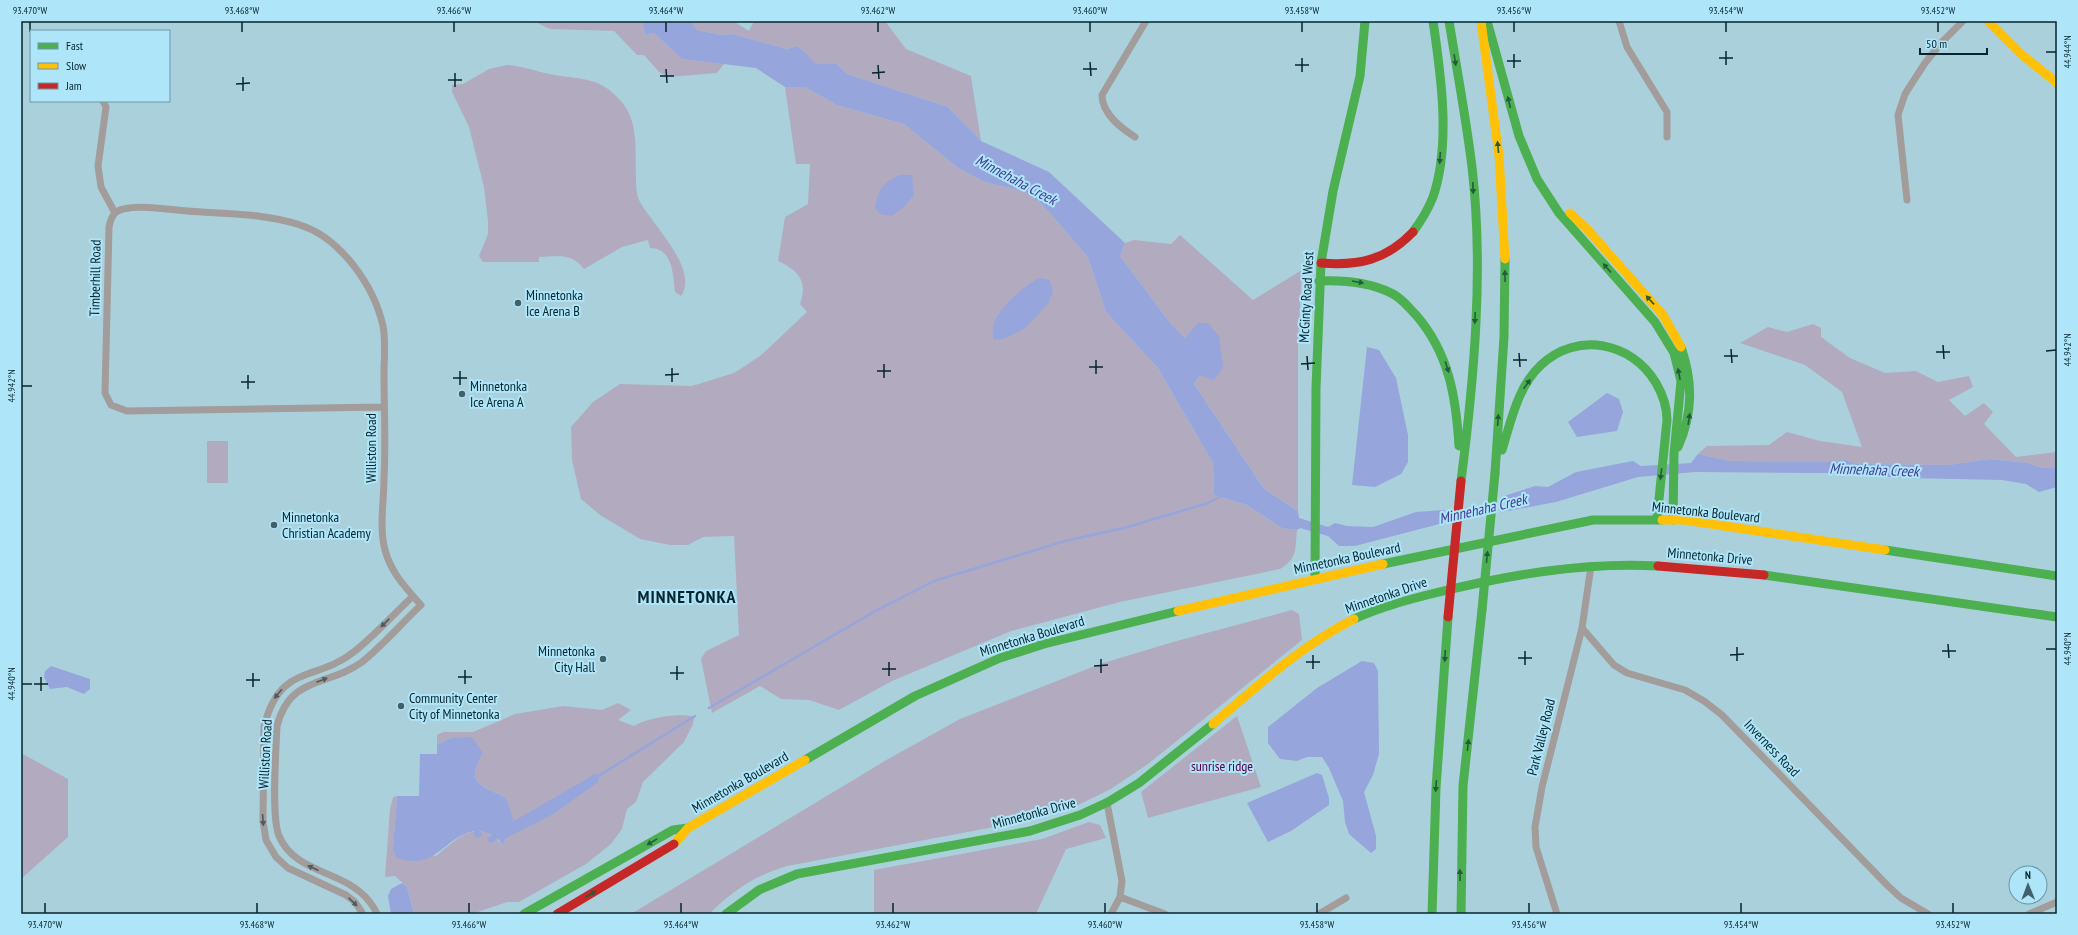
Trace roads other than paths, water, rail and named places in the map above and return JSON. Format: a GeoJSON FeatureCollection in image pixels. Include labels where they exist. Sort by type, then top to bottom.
{"type":"FeatureCollection","features":[{"type":"Feature","properties":{"kind":"main road","name":"McGinty Road West"},"geometry":{"type":"LineString","coordinates":[[1314,579],[1319,281],[1333,191],[1360,76],[1365,21]]}},
{"type":"Feature","properties":{"kind":"main road"},"geometry":{"type":"LineString","coordinates":[[1321,263],[1350,265],[1365,262],[1390,253],[1405,241],[1431,202],[1438,176],[1441,138],[1441,106],[1433,21]]}},
{"type":"Feature","properties":{"kind":"main road"},"geometry":{"type":"LineString","coordinates":[[1432,914],[1436,788],[1448,617],[1474,361],[1476,265],[1472,168],[1449,21]]}},
{"type":"Feature","properties":{"kind":"main road"},"geometry":{"type":"LineString","coordinates":[[1461,914],[1461,830],[1463,786],[1495,473],[1506,292],[1504,226],[1492,95],[1481,21]]}},
{"type":"Feature","properties":{"kind":"main road"},"geometry":{"type":"LineString","coordinates":[[1487,21],[1491,30],[1511,110],[1525,153],[1537,179],[1559,213],[1655,322],[1674,353],[1681,381],[1674,454],[1673,520]]}},
{"type":"Feature","properties":{"kind":"main road"},"geometry":{"type":"LineString","coordinates":[[1988,21],[2032,65],[2057,84]]}},
{"type":"Feature","properties":{"kind":"main road"},"geometry":{"type":"LineString","coordinates":[[1319,281],[1345,280],[1369,284],[1392,293],[1423,321],[1445,359],[1453,383],[1457,408],[1461,481]]}},
{"type":"Feature","properties":{"kind":"main road"},"geometry":{"type":"LineString","coordinates":[[1495,473],[1515,407],[1523,389],[1539,366],[1550,358],[1575,346],[1602,345],[1614,348],[1636,358],[1645,366],[1659,387],[1666,409],[1664,451],[1657,519]]}},
{"type":"Feature","properties":{"kind":"main road","name":"Minnetonka Boulevard"},"geometry":{"type":"LineString","coordinates":[[557,914],[668,849],[688,828],[916,696],[993,661],[1044,644],[1314,579],[1557,526],[1593,520],[1657,519],[1673,520],[2057,576]]}},
{"type":"Feature","properties":{"kind":"main road","name":"Minnetonka Drive"},"geometry":{"type":"LineString","coordinates":[[726,914],[744,899],[778,880],[797,874],[1030,831],[1063,822],[1107,803],[1144,779],[1310,645],[1344,624],[1372,611],[1400,602],[1463,586],[1534,572],[1591,566],[1666,566],[1716,570],[2057,618]]}},
{"type":"Feature","properties":{"kind":"main road","name":"Minnetonka Boulevard"},"geometry":{"type":"LineString","coordinates":[[524,914],[673,830],[688,828]]}},
{"type":"Feature","properties":{"kind":"street"},"geometry":{"type":"LineString","coordinates":[[1135,137],[1120,126],[1102,103],[1102,95],[1146,21]]}},
{"type":"Feature","properties":{"kind":"street"},"geometry":{"type":"LineString","coordinates":[[1619,21],[1627,47],[1667,112],[1667,137]]}},
{"type":"Feature","properties":{"kind":"street"},"geometry":{"type":"LineString","coordinates":[[1906,200],[1898,115],[1905,94],[1925,62],[1963,21]]}},
{"type":"Feature","properties":{"kind":"street"},"geometry":{"type":"LineString","coordinates":[[104,102],[106,107],[98,166],[101,188],[115,213]]}},
{"type":"Feature","properties":{"kind":"street","name":"Williston Road"},"geometry":{"type":"LineString","coordinates":[[115,213],[122,209],[142,208],[253,216],[300,225],[321,236],[339,251],[359,273],[378,308],[383,328],[383,531],[385,550],[393,571],[422,605],[362,662],[347,670],[309,685],[290,698],[280,713],[277,726],[276,818],[278,835],[287,850],[304,864],[356,888],[377,914]]}},
{"type":"Feature","properties":{"kind":"street","name":"Timberhill Road"},"geometry":{"type":"LineString","coordinates":[[115,213],[109,227],[105,393],[111,405],[127,411],[384,407]]}},
{"type":"Feature","properties":{"kind":"street","name":"Park Valley Road"},"geometry":{"type":"LineString","coordinates":[[1557,914],[1536,847],[1535,827],[1542,787],[1582,628],[1591,566]]}},
{"type":"Feature","properties":{"kind":"street","name":"Williston Road"},"geometry":{"type":"LineString","coordinates":[[363,914],[355,902],[346,895],[288,868],[276,856],[266,840],[263,821],[264,727],[268,712],[275,697],[285,686],[306,674],[339,661],[355,651],[413,596]]}},
{"type":"Feature","properties":{"kind":"street","name":"Inverness Road"},"geometry":{"type":"LineString","coordinates":[[1582,628],[1614,665],[1627,673],[1684,690],[1704,701],[1722,715],[1888,886],[1901,898],[1928,914]]}},
{"type":"Feature","properties":{"kind":"street"},"geometry":{"type":"LineString","coordinates":[[1107,803],[1122,881],[1120,897],[1111,914]]}},
{"type":"Feature","properties":{"kind":"street"},"geometry":{"type":"LineString","coordinates":[[1120,897],[1165,914]]}},
{"type":"Feature","properties":{"kind":"street"},"geometry":{"type":"LineString","coordinates":[[1319,914],[1346,898]]}},
{"type":"Feature","properties":{"kind":"street"},"geometry":{"type":"LineString","coordinates":[[2029,914],[2037,912],[2057,902]]}},
{"type":"Feature","properties":{"kind":"water","name":"Minnehaha Creek"},"geometry":{"type":"Polygon","coordinates":[[[642,21],[690,21],[697,30],[721,35],[732,34],[787,49],[798,46],[816,64],[837,64],[847,74],[948,107],[981,141],[1049,172],[1125,243],[1120,256],[1171,324],[1185,338],[1198,323],[1208,323],[1219,336],[1223,367],[1214,380],[1200,375],[1194,384],[1264,489],[1298,511],[1299,518],[1328,527],[1335,523],[1347,526],[1373,527],[1416,512],[1444,510],[1507,495],[1535,486],[1548,487],[1576,472],[1633,461],[1641,466],[1691,463],[1698,454],[1730,461],[1834,462],[1845,460],[1857,464],[1949,465],[1989,459],[2028,463],[2042,468],[2057,467],[2057,487],[2039,492],[2026,484],[2002,480],[1906,478],[1827,473],[1695,472],[1638,477],[1556,502],[1443,523],[1355,546],[1339,546],[1328,536],[1300,528],[1297,530],[1282,528],[1247,505],[1214,495],[1213,463],[1158,368],[1106,312],[1088,257],[1042,204],[1024,191],[984,182],[957,167],[904,124],[837,105],[805,87],[785,87],[756,68],[682,59],[654,33],[645,35],[642,21]]]}},
{"type":"Feature","properties":{"kind":"water"},"geometry":{"type":"Polygon","coordinates":[[[900,175],[912,175],[914,195],[902,209],[891,216],[880,214],[875,207],[880,190],[889,181],[900,175]]]}},
{"type":"Feature","properties":{"kind":"water"},"geometry":{"type":"Polygon","coordinates":[[[1040,278],[1050,280],[1053,292],[1048,304],[1024,329],[1006,338],[994,340],[993,327],[995,320],[1005,306],[1019,292],[1040,278]]]}},
{"type":"Feature","properties":{"kind":"water"},"geometry":{"type":"Polygon","coordinates":[[[1367,347],[1379,350],[1396,378],[1408,435],[1408,462],[1401,474],[1375,487],[1352,485],[1367,347]]]}},
{"type":"Feature","properties":{"kind":"water"},"geometry":{"type":"Polygon","coordinates":[[[1607,393],[1619,399],[1623,412],[1617,431],[1577,437],[1568,422],[1607,393]]]}},
{"type":"Feature","properties":{"kind":"water"},"geometry":{"type":"Polygon","coordinates":[[[1362,661],[1374,663],[1378,671],[1379,754],[1373,775],[1364,792],[1376,836],[1376,849],[1371,853],[1349,834],[1345,822],[1343,801],[1329,768],[1322,757],[1307,757],[1297,761],[1280,759],[1268,743],[1268,727],[1317,688],[1362,661]]]}},
{"type":"Feature","properties":{"kind":"water"},"geometry":{"type":"Polygon","coordinates":[[[51,666],[90,679],[90,689],[84,694],[67,687],[50,689],[44,677],[45,671],[51,666]]]}},
{"type":"Feature","properties":{"kind":"water"},"geometry":{"type":"Polygon","coordinates":[[[472,737],[483,753],[475,771],[478,782],[489,790],[506,798],[514,821],[595,774],[600,775],[598,782],[555,813],[506,838],[503,845],[498,839],[491,843],[486,839],[492,835],[481,831],[482,836],[477,838],[474,831],[454,840],[430,857],[410,861],[396,858],[393,848],[397,796],[419,796],[420,754],[437,754],[437,745],[451,738],[472,737]]]}},
{"type":"Feature","properties":{"kind":"water"},"geometry":{"type":"Polygon","coordinates":[[[1317,773],[1322,775],[1329,798],[1329,805],[1291,831],[1268,842],[1247,803],[1317,773]]]}},
{"type":"Feature","properties":{"kind":"water"},"geometry":{"type":"Polygon","coordinates":[[[402,883],[407,887],[414,914],[391,914],[388,896],[391,889],[402,883]]]}},
{"type":"Feature","properties":{"kind":"waterway"},"geometry":{"type":"LineString","coordinates":[[709,708],[877,610],[934,581],[1065,541],[1124,528],[1208,503],[1221,496]]}},
{"type":"Feature","properties":{"kind":"waterway"},"geometry":{"type":"LineString","coordinates":[[600,775],[695,716]]}},
{"type":"Feature","properties":{"kind":"place","name":"Minnetonka Ice Arena B"},"geometry":{"type":"Point","coordinates":[518,303]}},
{"type":"Feature","properties":{"kind":"place","name":"Minnetonka Ice Arena A"},"geometry":{"type":"Point","coordinates":[462,394]}},
{"type":"Feature","properties":{"kind":"place","name":"Minnetonka Christian Academy"},"geometry":{"type":"Point","coordinates":[274,525]}},
{"type":"Feature","properties":{"kind":"place","name":"Minnetonka City Hall"},"geometry":{"type":"Point","coordinates":[603,659]}},
{"type":"Feature","properties":{"kind":"place","name":"Community Center City of Minnetonka"},"geometry":{"type":"Point","coordinates":[401,706]}},
{"type":"Feature","properties":{"kind":"district","name":"MINNETONKA"},"geometry":{"type":"Point","coordinates":[687,597]}},
{"type":"Feature","properties":{"kind":"park label","name":"sunrise ridge"},"geometry":{"type":"Point","coordinates":[1222,766]}}]}
